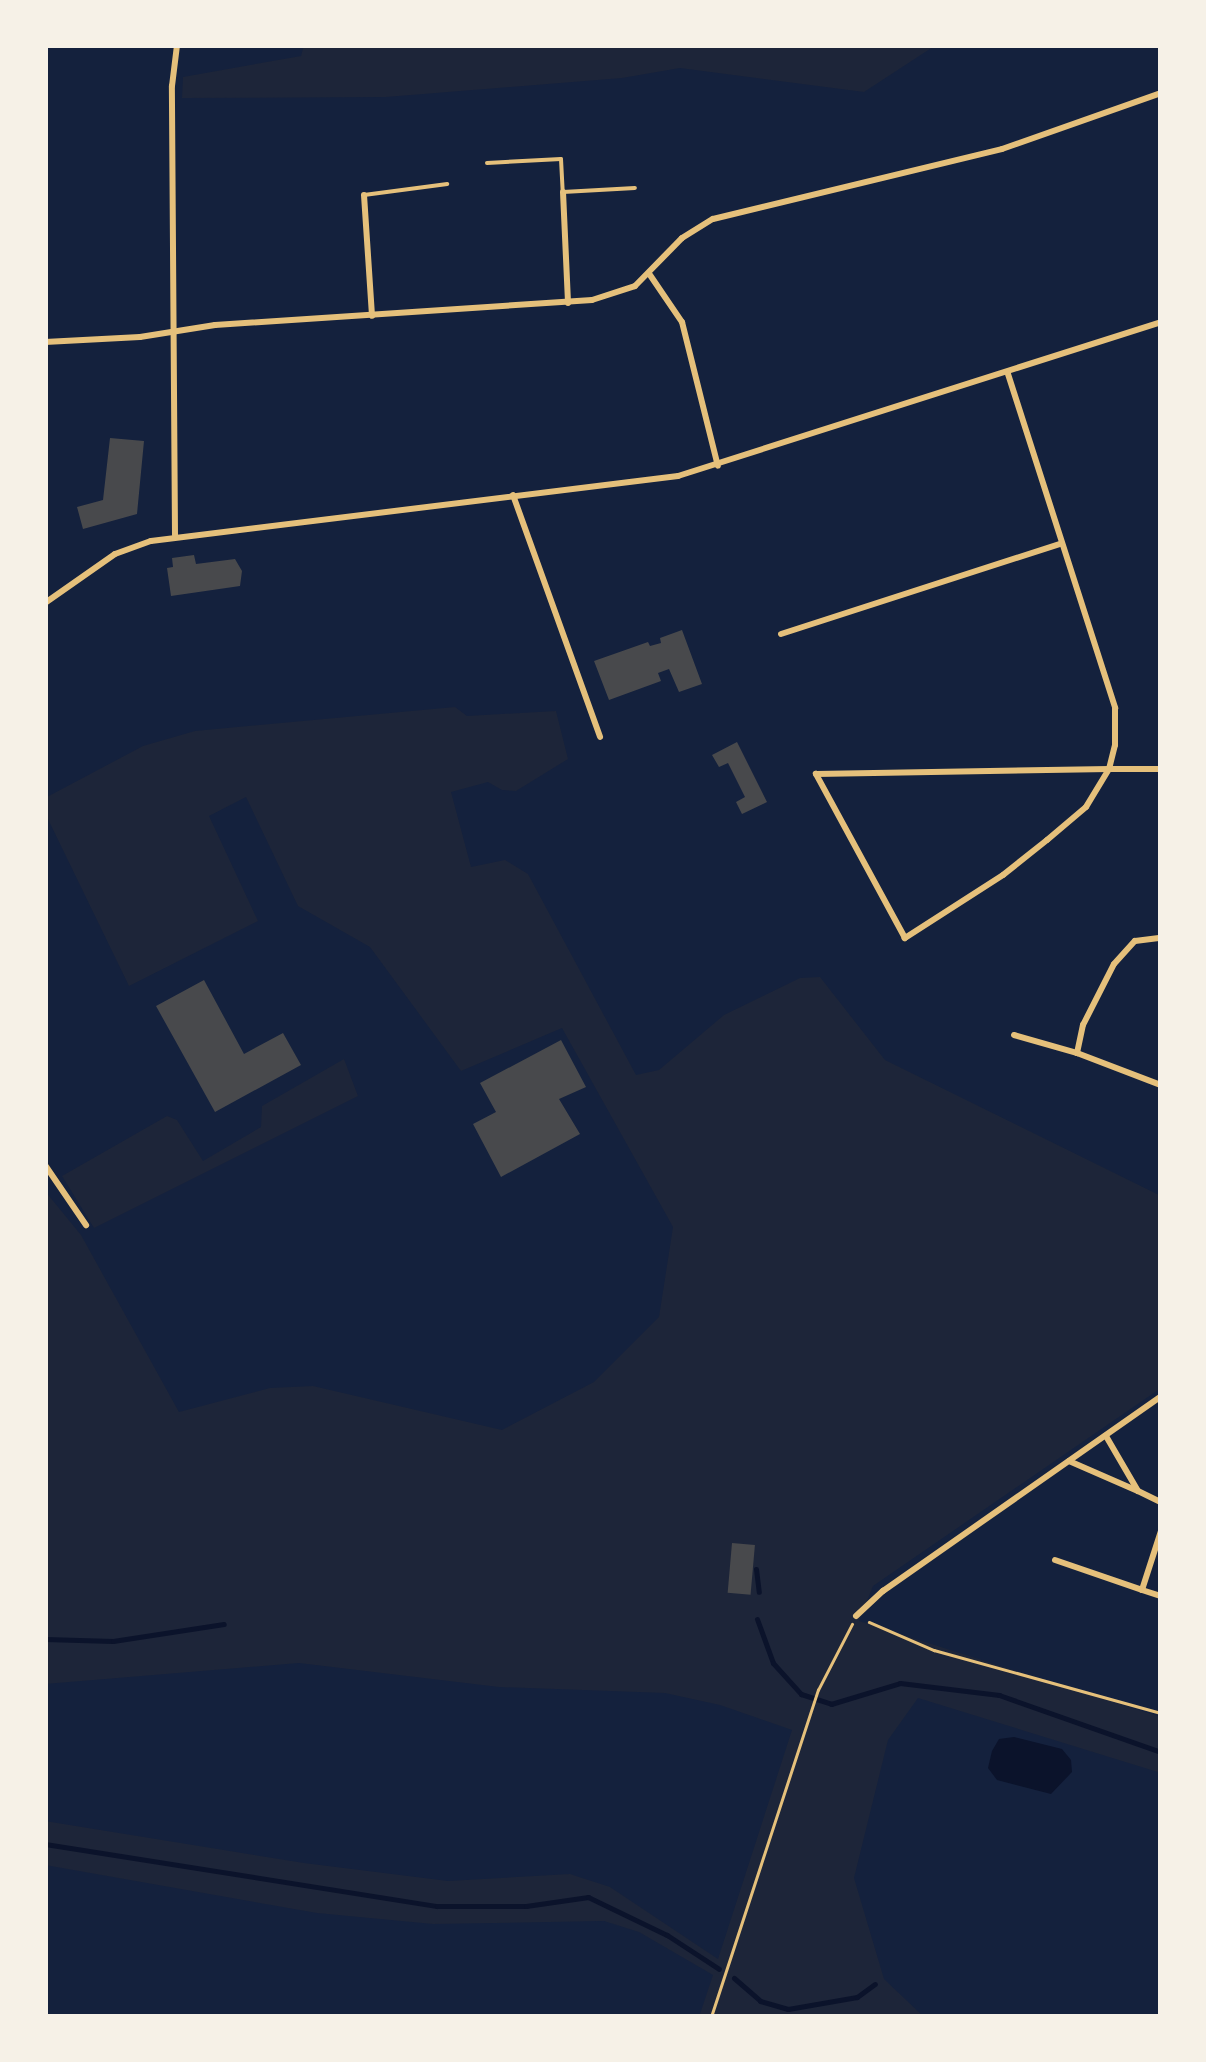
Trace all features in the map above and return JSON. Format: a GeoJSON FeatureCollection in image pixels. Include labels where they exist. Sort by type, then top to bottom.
{"type":"FeatureCollection","features":[{"type":"Feature","properties":{"kind":"street"},"geometry":{"type":"LineString","coordinates":[[175,535],[172,86],[177,45]]}},
{"type":"Feature","properties":{"kind":"street"},"geometry":{"type":"LineString","coordinates":[[45,342],[140,337],[176,329],[568,303],[614,295],[650,276],[682,238],[713,219],[1002,149],[1161,93]]}},
{"type":"Feature","properties":{"kind":"street"},"geometry":{"type":"LineString","coordinates":[[562,192],[568,303]]}},
{"type":"Feature","properties":{"kind":"street"},"geometry":{"type":"LineString","coordinates":[[364,195],[372,316]]}},
{"type":"Feature","properties":{"kind":"street"},"geometry":{"type":"LineString","coordinates":[[650,276],[682,322],[718,466]]}},
{"type":"Feature","properties":{"kind":"street"},"geometry":{"type":"LineString","coordinates":[[45,604],[115,554],[175,535],[678,476],[1008,374],[1161,322]]}},
{"type":"Feature","properties":{"kind":"street"},"geometry":{"type":"LineString","coordinates":[[1008,374],[1115,708],[1109,770],[1086,808],[1048,840],[1003,876],[905,938],[816,774],[1109,770],[1161,769]]}},
{"type":"Feature","properties":{"kind":"street"},"geometry":{"type":"LineString","coordinates":[[512,496],[600,737]]}},
{"type":"Feature","properties":{"kind":"street"},"geometry":{"type":"LineString","coordinates":[[781,634],[1062,543]]}},
{"type":"Feature","properties":{"kind":"street"},"geometry":{"type":"LineString","coordinates":[[1077,1052],[1083,1025],[1114,964],[1135,941],[1161,938]]}},
{"type":"Feature","properties":{"kind":"street"},"geometry":{"type":"LineString","coordinates":[[1014,1035],[1077,1052],[1161,1085]]}},
{"type":"Feature","properties":{"kind":"street"},"geometry":{"type":"LineString","coordinates":[[45,1165],[86,1225]]}},
{"type":"Feature","properties":{"kind":"street"},"geometry":{"type":"LineString","coordinates":[[856,1616],[883,1591],[1161,1396]]}},
{"type":"Feature","properties":{"kind":"street"},"geometry":{"type":"LineString","coordinates":[[1106,1436],[1138,1491]]}},
{"type":"Feature","properties":{"kind":"street"},"geometry":{"type":"LineString","coordinates":[[1069,1461],[1161,1502]]}},
{"type":"Feature","properties":{"kind":"street"},"geometry":{"type":"LineString","coordinates":[[1142,1590],[1161,1532]]}},
{"type":"Feature","properties":{"kind":"street"},"geometry":{"type":"LineString","coordinates":[[1055,1560],[1161,1596]]}},
{"type":"Feature","properties":{"kind":"lane"},"geometry":{"type":"LineString","coordinates":[[487,163],[561,159],[562,192],[635,188]]}},
{"type":"Feature","properties":{"kind":"lane"},"geometry":{"type":"LineString","coordinates":[[364,195],[447,184]]}},
{"type":"Feature","properties":{"kind":"path"},"geometry":{"type":"LineString","coordinates":[[712,2017],[818,1690],[856,1616],[934,1650],[1161,1714]]}},
{"type":"Feature","properties":{"kind":"shaded area"},"geometry":{"type":"Polygon","coordinates":[[[304,45],[936,45],[864,92],[680,68],[622,78],[386,97],[182,98],[183,77],[301,56],[304,45]]]}},
{"type":"Feature","properties":{"kind":"shaded area"},"geometry":{"type":"Polygon","coordinates":[[[455,707],[467,716],[556,711],[568,759],[516,791],[502,790],[488,782],[451,792],[471,867],[505,860],[528,874],[636,1075],[659,1070],[724,1015],[800,978],[820,977],[885,1060],[1161,1196],[1161,1388],[873,1586],[859,1621],[1161,1717],[1161,1773],[918,1698],[888,1740],[854,1878],[884,1979],[924,2017],[699,2017],[713,1975],[639,1932],[604,1921],[433,1924],[317,1913],[45,1865],[45,1821],[304,1863],[448,1881],[570,1874],[610,1887],[718,1959],[792,1730],[720,1705],[665,1693],[499,1687],[299,1663],[45,1684],[45,1191],[81,1235],[179,1412],[270,1388],[313,1386],[502,1430],[594,1382],[659,1317],[673,1227],[562,1028],[461,1071],[370,947],[298,906],[246,797],[209,816],[258,921],[129,986],[45,813],[45,798],[143,746],[195,731],[455,707]]]}},
{"type":"Feature","properties":{"kind":"shaded area"},"geometry":{"type":"Polygon","coordinates":[[[344,1059],[358,1096],[94,1228],[62,1176],[167,1116],[177,1120],[203,1161],[261,1127],[262,1106],[344,1059]]]}},
{"type":"Feature","properties":{"kind":"shaded area"},"geometry":{"type":"Polygon","coordinates":[[[1014,1737],[1062,1749],[1071,1760],[1072,1772],[1051,1794],[997,1780],[988,1768],[999,1739],[1014,1737]]]}},
{"type":"Feature","properties":{"kind":"building"},"geometry":{"type":"Polygon","coordinates":[[[110,438],[144,441],[137,514],[83,529],[77,507],[103,500],[110,438]]]}},
{"type":"Feature","properties":{"kind":"building"},"geometry":{"type":"Polygon","coordinates":[[[194,555],[196,564],[235,559],[242,571],[240,586],[171,596],[167,568],[173,567],[172,558],[194,555]]]}},
{"type":"Feature","properties":{"kind":"building"},"geometry":{"type":"Polygon","coordinates":[[[682,630],[702,684],[679,692],[669,669],[658,673],[661,681],[609,700],[594,661],[648,642],[650,646],[661,643],[660,638],[682,630]]]}},
{"type":"Feature","properties":{"kind":"building"},"geometry":{"type":"Polygon","coordinates":[[[737,742],[767,802],[742,814],[736,802],[745,797],[728,763],[719,767],[712,755],[737,742]]]}},
{"type":"Feature","properties":{"kind":"building"},"geometry":{"type":"Polygon","coordinates":[[[204,980],[244,1054],[283,1033],[301,1065],[215,1112],[156,1006],[204,980]]]}},
{"type":"Feature","properties":{"kind":"building"},"geometry":{"type":"Polygon","coordinates":[[[561,1040],[586,1087],[559,1099],[580,1134],[501,1177],[473,1124],[496,1112],[480,1083],[561,1040]]]}},
{"type":"Feature","properties":{"kind":"building"},"geometry":{"type":"Polygon","coordinates":[[[732,1543],[755,1545],[751,1595],[728,1593],[732,1543]]]}},
{"type":"Feature","properties":{"kind":"waterway"},"geometry":{"type":"LineString","coordinates":[[756,1569],[759,1592]]}},
{"type":"Feature","properties":{"kind":"waterway"},"geometry":{"type":"LineString","coordinates":[[757,1619],[773,1663],[801,1694],[831,1704],[900,1683],[999,1695],[1161,1752]]}},
{"type":"Feature","properties":{"kind":"waterway"},"geometry":{"type":"LineString","coordinates":[[45,1639],[113,1641],[224,1624]]}},
{"type":"Feature","properties":{"kind":"waterway"},"geometry":{"type":"LineString","coordinates":[[45,1844],[437,1906],[526,1906],[588,1897],[667,1935],[719,1969]]}},
{"type":"Feature","properties":{"kind":"waterway"},"geometry":{"type":"LineString","coordinates":[[734,1978],[760,2001],[788,2009],[857,1997],[875,1984]]}}]}
